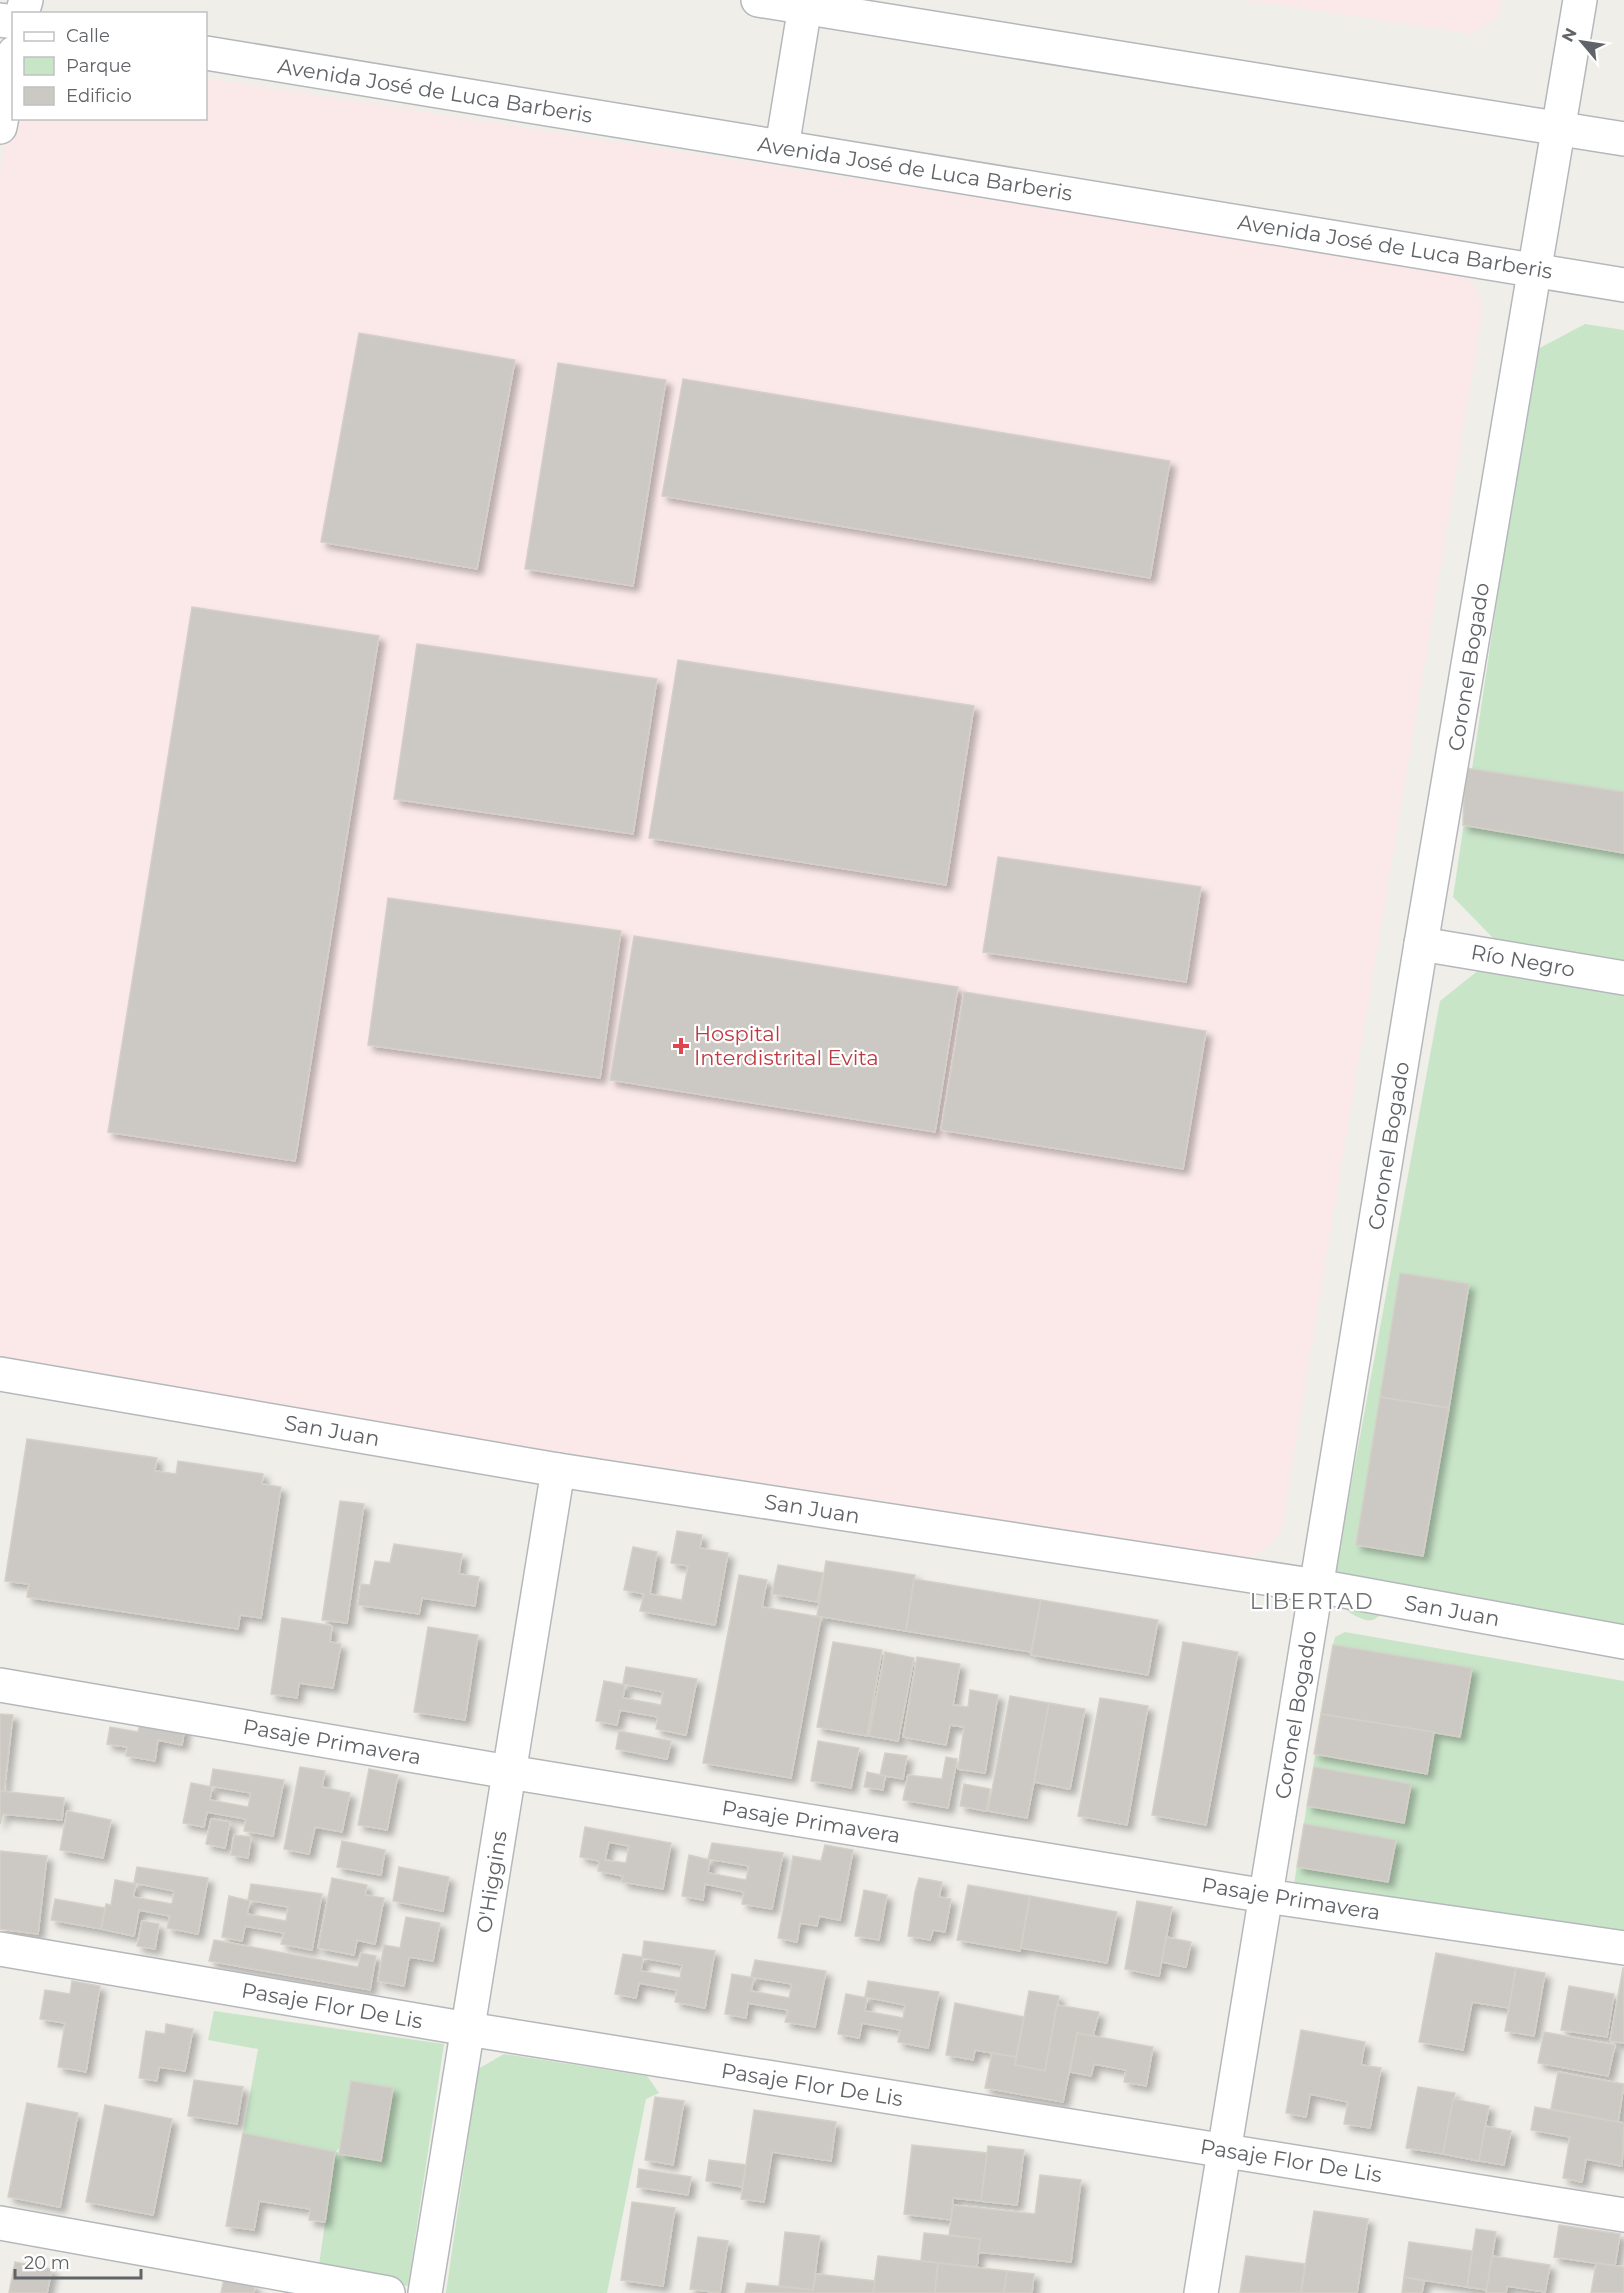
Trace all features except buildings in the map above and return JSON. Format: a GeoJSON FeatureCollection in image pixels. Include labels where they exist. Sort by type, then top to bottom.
{"type":"FeatureCollection","features":[{"type":"Feature","properties":{"kind":"street"},"geometry":{"type":"LineString","coordinates":[[758,0],[805,4],[1624,139]]}},
{"type":"Feature","properties":{"kind":"street","name":"Coronel Bogado"},"geometry":{"type":"LineString","coordinates":[[1201,2293],[1422,944],[1580,0]]}},
{"type":"Feature","properties":{"kind":"street"},"geometry":{"type":"LineString","coordinates":[[782,147],[805,4]]}},
{"type":"Feature","properties":{"kind":"street","name":"Avenida José de Luca Barberis"},"geometry":{"type":"LineString","coordinates":[[207,53],[1624,285]]}},
{"type":"Feature","properties":{"kind":"street"},"geometry":{"type":"LineString","coordinates":[[0,128],[12,64]]}},
{"type":"Feature","properties":{"kind":"street","name":"Río Negro"},"geometry":{"type":"LineString","coordinates":[[1422,944],[1624,978]]}},
{"type":"Feature","properties":{"kind":"street","name":"San Juan"},"geometry":{"type":"LineString","coordinates":[[0,1374],[558,1470],[1317,1586],[1624,1642]]}},
{"type":"Feature","properties":{"kind":"street","name":"O'Higgins"},"geometry":{"type":"LineString","coordinates":[[425,2293],[558,1470]]}},
{"type":"Feature","properties":{"kind":"street","name":"Pasaje Primavera"},"geometry":{"type":"LineString","coordinates":[[0,1685],[509,1772],[1266,1896],[1624,1948]]}},
{"type":"Feature","properties":{"kind":"street","name":"Pasaje Flor De Lis"},"geometry":{"type":"LineString","coordinates":[[0,1949],[468,2030],[1624,2215]]}},
{"type":"Feature","properties":{"kind":"street"},"geometry":{"type":"LineString","coordinates":[[0,2223],[388,2293]]}},
{"type":"Feature","properties":{"kind":"shaded area"},"geometry":{"type":"Polygon","coordinates":[[[1247,0],[1501,0],[1498,17],[1472,34],[1247,0]]]}},
{"type":"Feature","properties":{"kind":"shaded area","name":"Hospital Interdistrital Evita"},"geometry":{"type":"Polygon","coordinates":[[[207,78],[1462,273],[1473,283],[1480,297],[1482,316],[1281,1531],[1267,1548],[1249,1558],[0,1366],[0,174],[12,96],[12,120],[207,120],[207,78]]]}},
{"type":"Feature","properties":{"kind":"green space"},"geometry":{"type":"Polygon","coordinates":[[[1585,324],[1624,330],[1624,962],[1500,945],[1453,897],[1534,351],[1585,324]]]}},
{"type":"Feature","properties":{"kind":"green space"},"geometry":{"type":"Polygon","coordinates":[[[1480,969],[1624,994],[1624,1634],[1450,1617],[1434,1626],[1418,1619],[1382,1613],[1374,1620],[1368,1620],[1348,1611],[1338,1595],[1335,1574],[1338,1542],[1341,1540],[1440,1001],[1480,969]]]}},
{"type":"Feature","properties":{"kind":"green space"},"geometry":{"type":"Polygon","coordinates":[[[1345,1632],[1624,1681],[1624,1937],[1294,1884],[1333,1645],[1335,1637],[1345,1632]]]}},
{"type":"Feature","properties":{"kind":"green space"},"geometry":{"type":"Polygon","coordinates":[[[214,2011],[444,2044],[408,2286],[318,2272],[335,2153],[243,2133],[258,2049],[208,2040],[214,2011]],[[351,2081],[341,2145],[336,2152],[381,2161],[393,2088],[351,2081]]]}},
{"type":"Feature","properties":{"kind":"green space"},"geometry":{"type":"Polygon","coordinates":[[[504,2054],[647,2076],[659,2093],[646,2099],[607,2293],[446,2293],[478,2069],[504,2054]]]}},
{"type":"Feature","properties":{"kind":"place","name":"Hospital Interdistrital Evita"},"geometry":{"type":"Point","coordinates":[681,1046]}},
{"type":"Feature","properties":{"kind":"district","name":"LIBERTAD"},"geometry":{"type":"Point","coordinates":[1312,1601]}}]}
